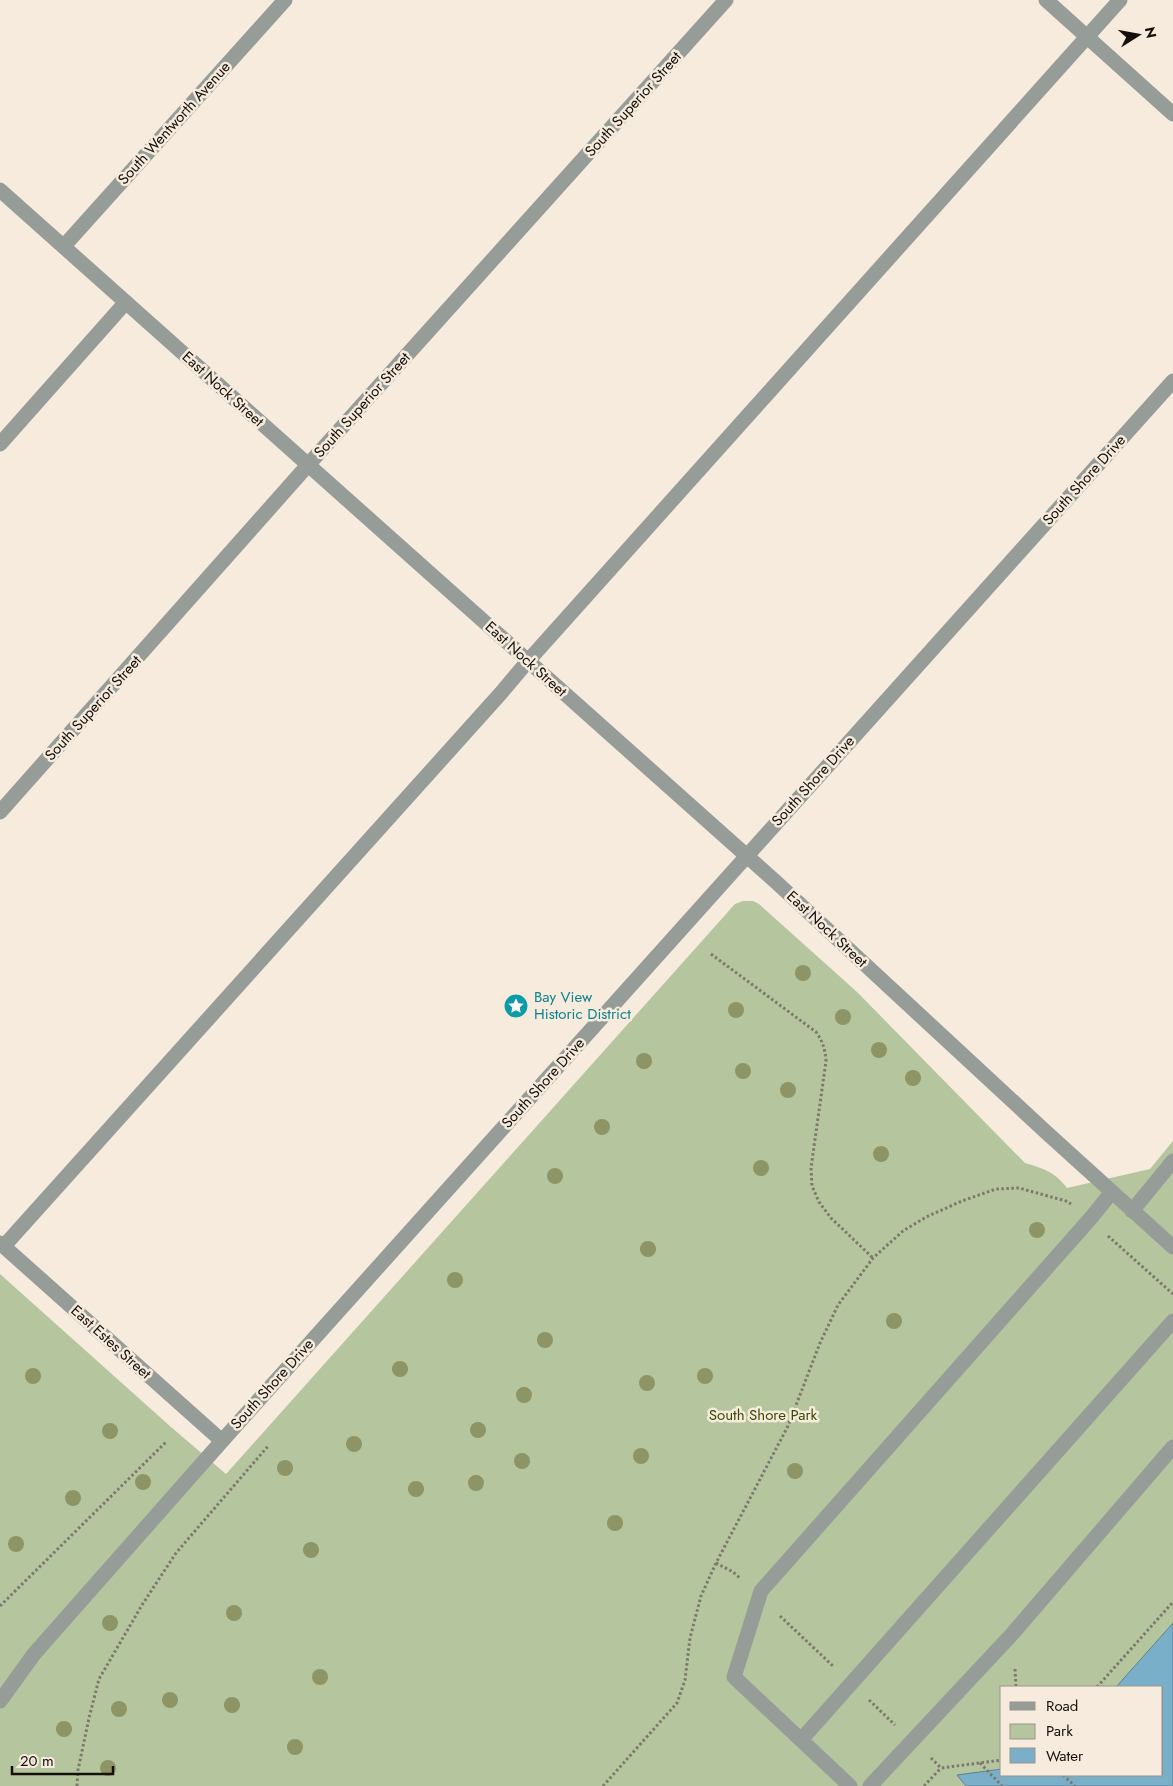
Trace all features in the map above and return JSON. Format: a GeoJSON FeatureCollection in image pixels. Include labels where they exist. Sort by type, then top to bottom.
{"type":"FeatureCollection","features":[{"type":"Feature","properties":{"kind":"street","name":"South Wentworth Avenue"},"geometry":{"type":"LineString","coordinates":[[64,246],[285,0]]}},
{"type":"Feature","properties":{"kind":"street","name":"South Superior Street"},"geometry":{"type":"LineString","coordinates":[[0,812],[308,465],[726,0]]}},
{"type":"Feature","properties":{"kind":"street"},"geometry":{"type":"LineString","coordinates":[[1046,0],[1173,114]]}},
{"type":"Feature","properties":{"kind":"street"},"geometry":{"type":"LineString","coordinates":[[2,1245],[502,693],[528,661],[1120,0]]}},
{"type":"Feature","properties":{"kind":"street","name":"East Nock Street"},"geometry":{"type":"LineString","coordinates":[[0,190],[747,856],[1173,1247]]}},
{"type":"Feature","properties":{"kind":"street"},"geometry":{"type":"LineString","coordinates":[[0,444],[126,302]]}},
{"type":"Feature","properties":{"kind":"street","name":"South Shore Drive"},"geometry":{"type":"LineString","coordinates":[[0,1701],[34,1654],[222,1441],[747,856],[1170,391]]}},
{"type":"Feature","properties":{"kind":"street"},"geometry":{"type":"LineString","coordinates":[[1132,1211],[1173,1161]]}},
{"type":"Feature","properties":{"kind":"street"},"geometry":{"type":"LineString","coordinates":[[850,1786],[734,1677],[761,1591],[1112,1192]]}},
{"type":"Feature","properties":{"kind":"street","name":"East Estes Street"},"geometry":{"type":"LineString","coordinates":[[2,1245],[222,1441]]}},
{"type":"Feature","properties":{"kind":"street"},"geometry":{"type":"LineString","coordinates":[[801,1740],[1173,1321]]}},
{"type":"Feature","properties":{"kind":"street"},"geometry":{"type":"LineString","coordinates":[[870,1786],[1013,1633],[1173,1447]]}},
{"type":"Feature","properties":{"kind":"path"},"geometry":{"type":"LineString","coordinates":[[711,954],[816,1032],[822,1041],[826,1061],[811,1168],[812,1186],[819,1202],[831,1218],[873,1258]]}},
{"type":"Feature","properties":{"kind":"path"},"geometry":{"type":"LineString","coordinates":[[603,1786],[676,1703],[685,1680],[690,1638],[701,1596],[716,1563],[788,1426],[820,1343],[838,1305],[873,1258],[903,1231],[926,1217],[962,1200],[996,1190],[1019,1188],[1066,1201],[1090,1219],[1173,1294]]}},
{"type":"Feature","properties":{"kind":"path"},"geometry":{"type":"LineString","coordinates":[[0,1606],[166,1441]]}},
{"type":"Feature","properties":{"kind":"path"},"geometry":{"type":"LineString","coordinates":[[77,1786],[78,1770],[99,1678],[142,1605],[176,1553],[269,1445]]}},
{"type":"Feature","properties":{"kind":"path"},"geometry":{"type":"LineString","coordinates":[[1098,1686],[1173,1602]]}},
{"type":"Feature","properties":{"kind":"path"},"geometry":{"type":"LineString","coordinates":[[979,1763],[1002,1786]]}},
{"type":"Feature","properties":{"kind":"path"},"geometry":{"type":"LineString","coordinates":[[924,1786],[941,1768]]}},
{"type":"Feature","properties":{"kind":"path"},"geometry":{"type":"LineString","coordinates":[[1064,1776],[1074,1786]]}},
{"type":"Feature","properties":{"kind":"green space","name":"South Shore Park"},"geometry":{"type":"Polygon","coordinates":[[[743,901],[753,901],[759,904],[857,992],[1025,1163],[1053,1174],[1067,1188],[1150,1169],[1173,1141],[1173,1623],[1117,1686],[1000,1686],[1000,1769],[958,1775],[966,1786],[0,1786],[0,1274],[226,1474],[735,904],[743,901]]]}},
{"type":"Feature","properties":{"kind":"water"},"geometry":{"type":"Polygon","coordinates":[[[1173,1623],[1173,1786],[966,1786],[957,1775],[1000,1769],[1000,1776],[1163,1776],[1163,1686],[1117,1686],[1173,1623]]]}},
{"type":"Feature","properties":{"kind":"place","name":"Bay View Historic District"},"geometry":{"type":"Point","coordinates":[516,1006]}}]}
